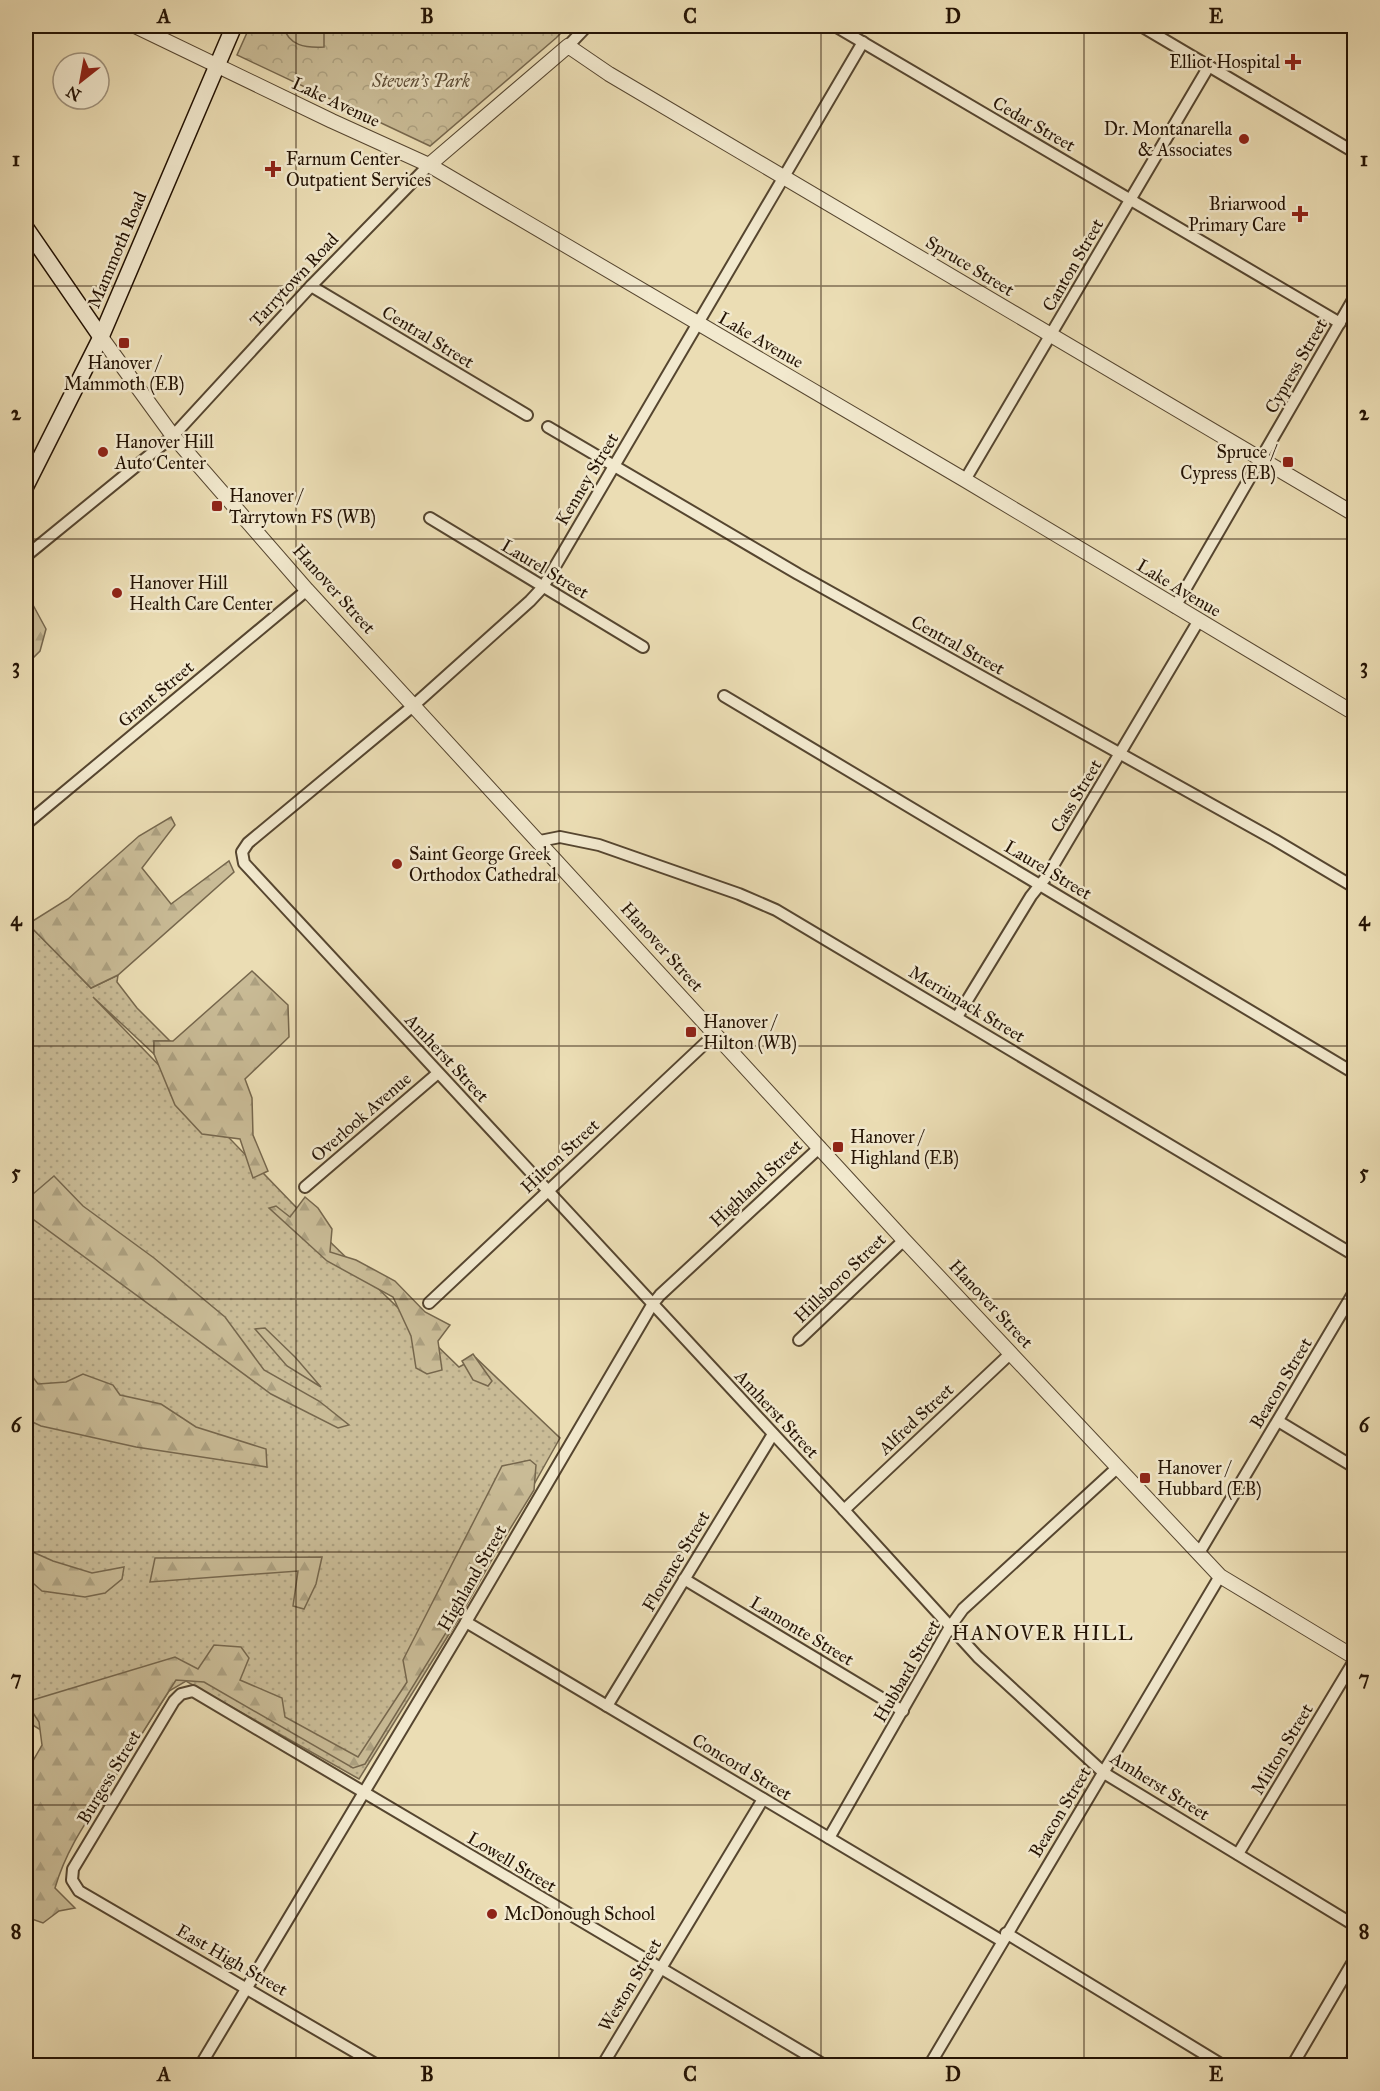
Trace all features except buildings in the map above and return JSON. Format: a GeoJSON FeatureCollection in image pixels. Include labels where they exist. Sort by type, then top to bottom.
{"type":"FeatureCollection","features":[{"type":"Feature","properties":{"kind":"main road","name":"Mammoth Road"},"geometry":{"type":"LineString","coordinates":[[26,486],[101,337],[234,26]]}},
{"type":"Feature","properties":{"kind":"main road","name":"Hanover Street"},"geometry":{"type":"LineString","coordinates":[[26,228],[101,337]]}},
{"type":"Feature","properties":{"kind":"street","name":"Lake Avenue"},"geometry":{"type":"LineString","coordinates":[[135,26],[429,165],[1354,712]]}},
{"type":"Feature","properties":{"kind":"street","name":"Tarrytown Road"},"geometry":{"type":"LineString","coordinates":[[26,556],[173,436],[311,286],[429,165],[568,46],[587,26]]}},
{"type":"Feature","properties":{"kind":"street","name":"Cedar Street"},"geometry":{"type":"LineString","coordinates":[[835,26],[1340,323]]}},
{"type":"Feature","properties":{"kind":"street"},"geometry":{"type":"LineString","coordinates":[[1142,26],[1354,152]]}},
{"type":"Feature","properties":{"kind":"street","name":"Kenney Street"},"geometry":{"type":"LineString","coordinates":[[242,852],[248,843],[413,706],[543,587],[863,42]]}},
{"type":"Feature","properties":{"kind":"street","name":"Spruce Street"},"geometry":{"type":"LineString","coordinates":[[568,46],[593,64],[1354,514]]}},
{"type":"Feature","properties":{"kind":"street","name":"Canton Street"},"geometry":{"type":"LineString","coordinates":[[965,480],[1209,66]]}},
{"type":"Feature","properties":{"kind":"street","name":"Central Street"},"geometry":{"type":"LineString","coordinates":[[311,286],[527,415]]}},
{"type":"Feature","properties":{"kind":"street","name":"Cypress Street"},"geometry":{"type":"LineString","coordinates":[[1175,607],[1354,298]]}},
{"type":"Feature","properties":{"kind":"street","name":"Hanover Street"},"geometry":{"type":"LineString","coordinates":[[101,337],[173,436],[307,590],[904,1240],[1198,1553],[1220,1576],[1354,1659]]}},
{"type":"Feature","properties":{"kind":"street","name":"Central Street"},"geometry":{"type":"LineString","coordinates":[[548,427],[798,574],[1275,840],[1354,887]]}},
{"type":"Feature","properties":{"kind":"street","name":"Laurel Street"},"geometry":{"type":"LineString","coordinates":[[430,519],[643,647]]}},
{"type":"Feature","properties":{"kind":"street","name":"Grant Street"},"geometry":{"type":"LineString","coordinates":[[26,824],[307,590]]}},
{"type":"Feature","properties":{"kind":"street","name":"Cass Street"},"geometry":{"type":"LineString","coordinates":[[957,1017],[1120,754],[1199,620]]}},
{"type":"Feature","properties":{"kind":"street","name":"Laurel Street"},"geometry":{"type":"LineString","coordinates":[[724,696],[1354,1073]]}},
{"type":"Feature","properties":{"kind":"street","name":"Merrimack Street"},"geometry":{"type":"LineString","coordinates":[[540,842],[560,837],[599,844],[761,902],[1354,1256]]}},
{"type":"Feature","properties":{"kind":"street","name":"Amherst Street"},"geometry":{"type":"LineString","coordinates":[[242,852],[244,863],[978,1657],[1104,1773],[1354,1925]]}},
{"type":"Feature","properties":{"kind":"street","name":"Hilton Street"},"geometry":{"type":"LineString","coordinates":[[429,1304],[715,1034]]}},
{"type":"Feature","properties":{"kind":"street","name":"Overlook Avenue"},"geometry":{"type":"LineString","coordinates":[[305,1187],[438,1073]]}},
{"type":"Feature","properties":{"kind":"street","name":"Highland Street"},"geometry":{"type":"LineString","coordinates":[[200,2066],[466,1622],[652,1305],[660,1295],[820,1147]]}},
{"type":"Feature","properties":{"kind":"street","name":"Hillsboro Street"},"geometry":{"type":"LineString","coordinates":[[799,1340],[904,1240]]}},
{"type":"Feature","properties":{"kind":"street","name":"Beacon Street"},"geometry":{"type":"LineString","coordinates":[[1198,1553],[1354,1292]]}},
{"type":"Feature","properties":{"kind":"street","name":"Alfred Street"},"geometry":{"type":"LineString","coordinates":[[844,1510],[1011,1353]]}},
{"type":"Feature","properties":{"kind":"street"},"geometry":{"type":"LineString","coordinates":[[1278,1421],[1354,1467]]}},
{"type":"Feature","properties":{"kind":"street","name":"Florence Street"},"geometry":{"type":"LineString","coordinates":[[607,1706],[773,1434]]}},
{"type":"Feature","properties":{"kind":"street","name":"Hubbard Street"},"geometry":{"type":"LineString","coordinates":[[829,1838],[950,1627],[963,1609],[1118,1467]]}},
{"type":"Feature","properties":{"kind":"street","name":"Beacon Street"},"geometry":{"type":"LineString","coordinates":[[929,2066],[1220,1576]]}},
{"type":"Feature","properties":{"kind":"street","name":"Lamonte Street"},"geometry":{"type":"LineString","coordinates":[[684,1579],[903,1711]]}},
{"type":"Feature","properties":{"kind":"street","name":"Concord Street"},"geometry":{"type":"LineString","coordinates":[[466,1622],[829,1838],[1224,2066]]}},
{"type":"Feature","properties":{"kind":"street","name":"Milton Street"},"geometry":{"type":"LineString","coordinates":[[1238,1854],[1354,1659]]}},
{"type":"Feature","properties":{"kind":"street","name":"Lowell Street"},"geometry":{"type":"LineString","coordinates":[[181,1695],[193,1691],[826,2066]]}},
{"type":"Feature","properties":{"kind":"street","name":"Burgess Street"},"geometry":{"type":"LineString","coordinates":[[72,1881],[73,1869],[174,1701],[181,1695]]}},
{"type":"Feature","properties":{"kind":"street","name":"Weston Street"},"geometry":{"type":"LineString","coordinates":[[602,2066],[764,1799]]}},
{"type":"Feature","properties":{"kind":"street","name":"East High Street"},"geometry":{"type":"LineString","coordinates":[[72,1881],[79,1891],[379,2066]]}},
{"type":"Feature","properties":{"kind":"street"},"geometry":{"type":"LineString","coordinates":[[1292,2066],[1354,1960]]}},
{"type":"Feature","properties":{"kind":"green space","name":"Steven's Park"},"geometry":{"type":"Polygon","coordinates":[[[250,26],[568,26],[430,146],[237,55],[250,26]]]}},
{"type":"Feature","properties":{"kind":"green space"},"geometry":{"type":"Polygon","coordinates":[[[283,26],[324,26],[324,47],[304,46],[294,42],[289,38],[283,26]]]}},
{"type":"Feature","properties":{"kind":"green space"},"geometry":{"type":"Polygon","coordinates":[[[26,592],[46,629],[40,651],[26,665],[26,592]]]}},
{"type":"Feature","properties":{"kind":"green space"},"geometry":{"type":"Polygon","coordinates":[[[171,817],[175,825],[142,868],[171,904],[229,861],[234,872],[118,975],[91,988],[28,924],[68,899],[139,836],[171,817]]]}},
{"type":"Feature","properties":{"kind":"green space"},"geometry":{"type":"Polygon","coordinates":[[[28,924],[91,988],[118,975],[117,982],[137,1008],[170,1041],[154,1041],[154,1054],[93,997],[321,1233],[459,1367],[476,1358],[560,1438],[459,1618],[359,1779],[186,1681],[169,1691],[115,1775],[26,1721],[26,925],[28,924]]]}},
{"type":"Feature","properties":{"kind":"green space"},"geometry":{"type":"Polygon","coordinates":[[[252,971],[288,1005],[289,1037],[245,1079],[252,1098],[253,1135],[268,1171],[253,1178],[240,1139],[202,1134],[175,1105],[154,1054],[154,1041],[173,1041],[252,971]]]}},
{"type":"Feature","properties":{"kind":"green space"},"geometry":{"type":"Polygon","coordinates":[[[54,1176],[83,1206],[154,1258],[225,1317],[264,1370],[319,1401],[349,1425],[338,1428],[271,1394],[26,1214],[26,1200],[54,1176]]]}},
{"type":"Feature","properties":{"kind":"green space"},"geometry":{"type":"Polygon","coordinates":[[[305,1197],[318,1208],[332,1229],[330,1252],[356,1260],[395,1281],[425,1312],[450,1325],[438,1341],[442,1370],[427,1374],[416,1368],[411,1336],[393,1297],[327,1261],[269,1208],[276,1206],[290,1217],[305,1197]]]}},
{"type":"Feature","properties":{"kind":"green space"},"geometry":{"type":"Polygon","coordinates":[[[265,1328],[321,1387],[287,1366],[255,1329],[265,1328]]]}},
{"type":"Feature","properties":{"kind":"green space"},"geometry":{"type":"Polygon","coordinates":[[[473,1354],[492,1381],[488,1386],[473,1380],[462,1361],[473,1354]]]}},
{"type":"Feature","properties":{"kind":"green space"},"geometry":{"type":"Polygon","coordinates":[[[26,1368],[38,1384],[66,1382],[83,1374],[113,1385],[120,1395],[161,1404],[196,1427],[266,1449],[267,1467],[136,1447],[41,1426],[26,1419],[26,1368]]]}},
{"type":"Feature","properties":{"kind":"green space"},"geometry":{"type":"Polygon","coordinates":[[[530,1460],[536,1465],[534,1490],[365,1764],[353,1768],[204,1682],[176,1680],[87,1821],[66,1859],[55,1888],[75,1908],[59,1911],[43,1923],[26,1917],[26,1773],[42,1745],[39,1722],[26,1702],[175,1657],[198,1669],[214,1645],[241,1647],[249,1658],[240,1680],[282,1698],[285,1717],[358,1757],[407,1682],[403,1660],[502,1466],[530,1460]]]}},
{"type":"Feature","properties":{"kind":"green space"},"geometry":{"type":"Polygon","coordinates":[[[26,1549],[53,1561],[92,1573],[124,1567],[122,1579],[105,1593],[85,1597],[42,1591],[26,1577],[26,1549]]]}},
{"type":"Feature","properties":{"kind":"green space"},"geometry":{"type":"Polygon","coordinates":[[[322,1557],[316,1584],[304,1609],[293,1606],[298,1571],[150,1582],[155,1558],[322,1557]]]}},
{"type":"Feature","properties":{"kind":"place","name":"Elliot Hospital"},"geometry":{"type":"Point","coordinates":[1293,62]}},
{"type":"Feature","properties":{"kind":"place","name":"Dr. Montanarella & Associates"},"geometry":{"type":"Point","coordinates":[1244,139]}},
{"type":"Feature","properties":{"kind":"place","name":"Farnum Center Outpatient Services"},"geometry":{"type":"Point","coordinates":[273,169]}},
{"type":"Feature","properties":{"kind":"place","name":"Briarwood Primary Care"},"geometry":{"type":"Point","coordinates":[1300,214]}},
{"type":"Feature","properties":{"kind":"place","name":"Hanover / Mammoth (EB)"},"geometry":{"type":"Point","coordinates":[124,343]}},
{"type":"Feature","properties":{"kind":"place","name":"Hanover Hill Auto Center"},"geometry":{"type":"Point","coordinates":[103,452]}},
{"type":"Feature","properties":{"kind":"place","name":"Spruce / Cypress (EB)"},"geometry":{"type":"Point","coordinates":[1288,462]}},
{"type":"Feature","properties":{"kind":"place","name":"Hanover / Tarrytown FS (WB)"},"geometry":{"type":"Point","coordinates":[217,506]}},
{"type":"Feature","properties":{"kind":"place","name":"Hanover Hill Health Care Center"},"geometry":{"type":"Point","coordinates":[117,593]}},
{"type":"Feature","properties":{"kind":"place","name":"Saint George Greek Orthodox Cathedral"},"geometry":{"type":"Point","coordinates":[397,864]}},
{"type":"Feature","properties":{"kind":"place","name":"Hanover / Hilton (WB)"},"geometry":{"type":"Point","coordinates":[691,1032]}},
{"type":"Feature","properties":{"kind":"place","name":"Hanover / Highland (EB)"},"geometry":{"type":"Point","coordinates":[838,1147]}},
{"type":"Feature","properties":{"kind":"place","name":"Hanover / Hubbard (EB)"},"geometry":{"type":"Point","coordinates":[1145,1478]}},
{"type":"Feature","properties":{"kind":"place","name":"McDonough School"},"geometry":{"type":"Point","coordinates":[492,1914]}},
{"type":"Feature","properties":{"kind":"district","name":"HANOVER HILL"},"geometry":{"type":"Point","coordinates":[1043,1633]}}]}
